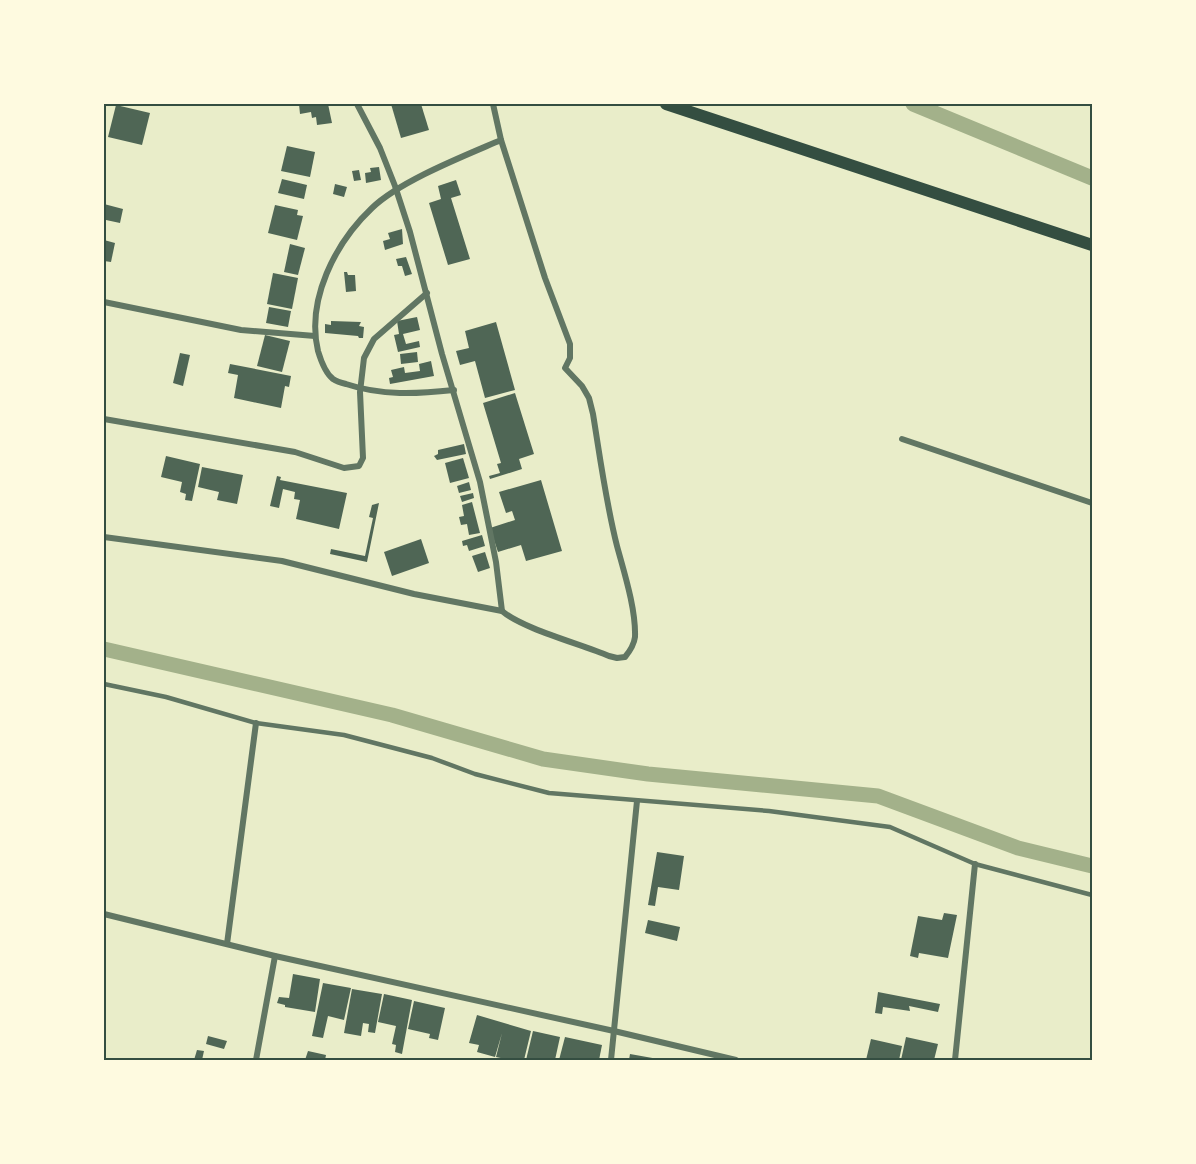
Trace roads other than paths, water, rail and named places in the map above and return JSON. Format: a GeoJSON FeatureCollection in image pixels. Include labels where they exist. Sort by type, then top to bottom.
{"type":"FeatureCollection","features":[{"type":"Feature","properties":{"kind":"main road"},"geometry":{"type":"LineString","coordinates":[[666,104],[1092,245]]}},
{"type":"Feature","properties":{"kind":"street"},"geometry":{"type":"LineString","coordinates":[[357,104],[380,148],[397,190],[427,293],[442,354],[480,482],[496,562],[502,611]]}},
{"type":"Feature","properties":{"kind":"street"},"geometry":{"type":"LineString","coordinates":[[104,537],[282,561],[414,594],[502,611],[531,626],[617,658],[625,657],[632,648],[635,637],[624,568],[617,546],[589,398],[582,386],[565,368],[570,358],[570,344],[544,278],[501,140],[493,104]]}},
{"type":"Feature","properties":{"kind":"street"},"geometry":{"type":"LineString","coordinates":[[454,390],[421,394],[389,394],[360,389],[333,379],[321,363],[315,336],[319,292],[332,261],[353,229],[373,207],[397,190],[501,140]]}},
{"type":"Feature","properties":{"kind":"street"},"geometry":{"type":"LineString","coordinates":[[104,420],[296,452],[344,468],[359,466],[363,458],[360,389],[364,358],[374,339],[427,293]]}},
{"type":"Feature","properties":{"kind":"street"},"geometry":{"type":"LineString","coordinates":[[104,302],[241,330],[315,336]]}},
{"type":"Feature","properties":{"kind":"street"},"geometry":{"type":"LineString","coordinates":[[902,439],[1092,503]]}},
{"type":"Feature","properties":{"kind":"street"},"geometry":{"type":"LineString","coordinates":[[227,944],[256,723]]}},
{"type":"Feature","properties":{"kind":"street"},"geometry":{"type":"LineString","coordinates":[[611,1060],[637,801]]}},
{"type":"Feature","properties":{"kind":"street"},"geometry":{"type":"LineString","coordinates":[[955,1060],[975,864]]}},
{"type":"Feature","properties":{"kind":"street"},"geometry":{"type":"LineString","coordinates":[[104,914],[275,956],[736,1060]]}},
{"type":"Feature","properties":{"kind":"street"},"geometry":{"type":"LineString","coordinates":[[256,1060],[275,956]]}},
{"type":"Feature","properties":{"kind":"lane"},"geometry":{"type":"LineString","coordinates":[[104,684],[166,697],[256,723],[344,735],[432,758],[475,774],[549,792],[769,811],[890,827],[975,864],[1092,895]]}},
{"type":"Feature","properties":{"kind":"waterway"},"geometry":{"type":"LineString","coordinates":[[913,104],[1092,178]]}},
{"type":"Feature","properties":{"kind":"waterway"},"geometry":{"type":"LineString","coordinates":[[104,649],[392,715],[543,759],[648,774],[878,796],[1018,848],[1092,866]]}}]}
